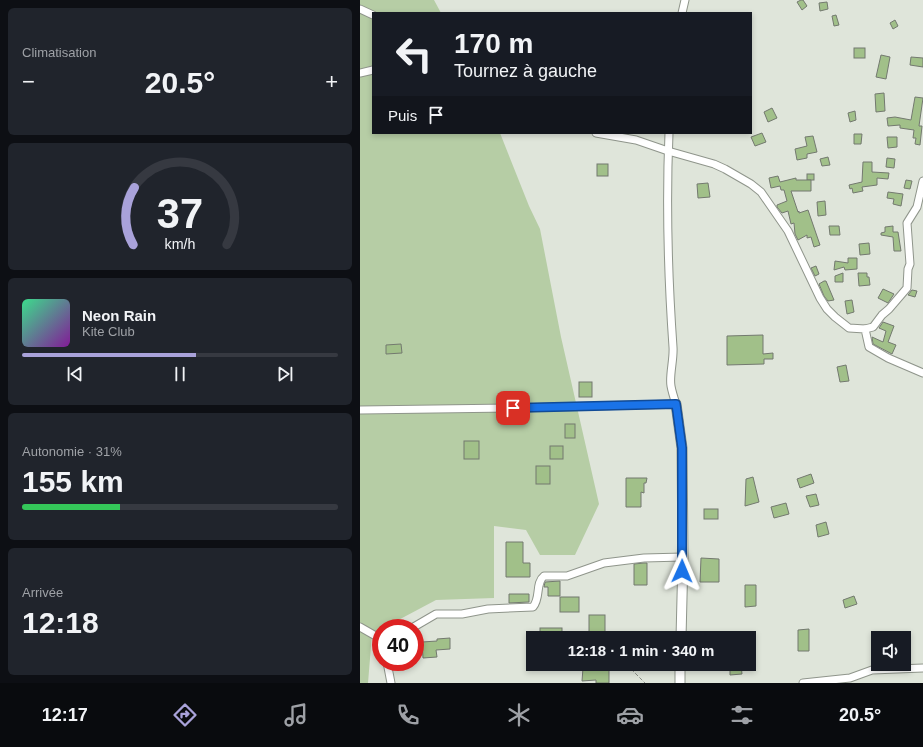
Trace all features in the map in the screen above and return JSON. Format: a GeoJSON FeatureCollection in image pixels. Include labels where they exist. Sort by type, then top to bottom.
{"type":"FeatureCollection","features":[{"type":"Feature","properties":{"kind":"street"},"geometry":{"type":"LineString","coordinates":[[682,12],[685,0]]}},
{"type":"Feature","properties":{"kind":"street"},"geometry":{"type":"LineString","coordinates":[[360,9],[372,15]]}},
{"type":"Feature","properties":{"kind":"street"},"geometry":{"type":"LineString","coordinates":[[360,73],[372,70]]}},
{"type":"Feature","properties":{"kind":"street"},"geometry":{"type":"LineString","coordinates":[[602,134],[636,140],[714,164],[739,176],[761,192],[788,231],[820,298],[827,309],[835,318],[849,328],[865,329],[873,327],[907,288],[908,269],[910,264],[907,222],[917,207],[923,181]]}},
{"type":"Feature","properties":{"kind":"street"},"geometry":{"type":"LineString","coordinates":[[669,134],[668,272],[671,296],[674,354],[670,386],[676,404],[682,448],[683,557],[681,631]]}},
{"type":"Feature","properties":{"kind":"street"},"geometry":{"type":"LineString","coordinates":[[865,329],[869,347],[888,358],[923,373]]}},
{"type":"Feature","properties":{"kind":"street"},"geometry":{"type":"LineString","coordinates":[[360,410],[676,404]]}},
{"type":"Feature","properties":{"kind":"street"},"geometry":{"type":"LineString","coordinates":[[424,621],[436,614],[462,614],[488,609],[533,606],[536,601],[540,580],[544,576],[567,576],[604,562],[611,563],[644,558],[683,557]]}},
{"type":"Feature","properties":{"kind":"street"},"geometry":{"type":"LineString","coordinates":[[360,626],[372,633]]}},
{"type":"Feature","properties":{"kind":"street"},"geometry":{"type":"LineString","coordinates":[[803,683],[850,678],[872,670],[923,668]]}},
{"type":"Feature","properties":{"kind":"street"},"geometry":{"type":"LineString","coordinates":[[388,671],[390,683]]}},
{"type":"Feature","properties":{"kind":"street"},"geometry":{"type":"LineString","coordinates":[[680,671],[680,683]]}},
{"type":"Feature","properties":{"kind":"path"},"geometry":{"type":"LineString","coordinates":[[633,671],[645,683]]}},
{"type":"Feature","properties":{"kind":"green space"},"geometry":{"type":"Polygon","coordinates":[[[360,0],[434,0],[440,12],[372,12],[372,134],[500,134],[529,206],[540,229],[561,337],[599,504],[575,555],[540,555],[526,530],[494,526],[494,598],[436,600],[400,619],[372,619],[368,683],[360,683],[360,0]]]}},
{"type":"Feature","properties":{"kind":"building"},"geometry":{"type":"Polygon","coordinates":[[[803,0],[807,6],[802,10],[797,2],[803,0]]]}},
{"type":"Feature","properties":{"kind":"building"},"geometry":{"type":"Polygon","coordinates":[[[827,2],[828,9],[820,11],[819,3],[827,2]]]}},
{"type":"Feature","properties":{"kind":"building"},"geometry":{"type":"Polygon","coordinates":[[[836,15],[839,25],[834,26],[832,16],[836,15]]]}},
{"type":"Feature","properties":{"kind":"building"},"geometry":{"type":"Polygon","coordinates":[[[895,20],[898,26],[893,29],[890,23],[895,20]]]}},
{"type":"Feature","properties":{"kind":"building"},"geometry":{"type":"Polygon","coordinates":[[[854,48],[865,48],[865,58],[854,58],[854,48]]]}},
{"type":"Feature","properties":{"kind":"building"},"geometry":{"type":"Polygon","coordinates":[[[881,55],[890,57],[886,79],[876,77],[881,55]]]}},
{"type":"Feature","properties":{"kind":"building"},"geometry":{"type":"Polygon","coordinates":[[[911,57],[923,58],[923,67],[910,65],[911,57]]]}},
{"type":"Feature","properties":{"kind":"building"},"geometry":{"type":"Polygon","coordinates":[[[884,93],[885,111],[876,112],[875,94],[884,93]]]}},
{"type":"Feature","properties":{"kind":"building"},"geometry":{"type":"Polygon","coordinates":[[[915,97],[923,98],[919,126],[922,126],[920,145],[915,144],[916,138],[913,138],[914,130],[900,128],[900,125],[888,126],[887,118],[895,117],[911,120],[915,97]]]}},
{"type":"Feature","properties":{"kind":"building"},"geometry":{"type":"Polygon","coordinates":[[[772,108],[777,118],[768,122],[764,112],[772,108]]]}},
{"type":"Feature","properties":{"kind":"building"},"geometry":{"type":"Polygon","coordinates":[[[855,111],[856,120],[850,122],[848,113],[855,111]]]}},
{"type":"Feature","properties":{"kind":"building"},"geometry":{"type":"Polygon","coordinates":[[[762,133],[766,142],[755,146],[751,137],[762,133]]]}},
{"type":"Feature","properties":{"kind":"building"},"geometry":{"type":"Polygon","coordinates":[[[854,134],[862,134],[861,144],[854,144],[854,134]]]}},
{"type":"Feature","properties":{"kind":"building"},"geometry":{"type":"Polygon","coordinates":[[[813,136],[817,152],[807,154],[807,158],[797,160],[795,149],[807,146],[805,137],[813,136]]]}},
{"type":"Feature","properties":{"kind":"building"},"geometry":{"type":"Polygon","coordinates":[[[887,137],[897,137],[897,147],[888,148],[887,137]]]}},
{"type":"Feature","properties":{"kind":"building"},"geometry":{"type":"Polygon","coordinates":[[[828,157],[830,165],[822,166],[820,159],[828,157]]]}},
{"type":"Feature","properties":{"kind":"building"},"geometry":{"type":"Polygon","coordinates":[[[887,158],[895,159],[894,168],[886,167],[887,158]]]}},
{"type":"Feature","properties":{"kind":"building"},"geometry":{"type":"Polygon","coordinates":[[[863,162],[872,162],[872,172],[889,173],[888,179],[877,178],[877,185],[862,187],[863,191],[853,193],[852,188],[850,189],[849,185],[862,182],[863,162]]]}},
{"type":"Feature","properties":{"kind":"building"},"geometry":{"type":"Polygon","coordinates":[[[597,164],[608,164],[608,176],[597,176],[597,164]]]}},
{"type":"Feature","properties":{"kind":"building"},"geometry":{"type":"Polygon","coordinates":[[[807,174],[814,174],[814,180],[807,180],[807,174]]]}},
{"type":"Feature","properties":{"kind":"building"},"geometry":{"type":"Polygon","coordinates":[[[778,176],[780,182],[796,178],[796,180],[811,180],[811,191],[791,191],[798,212],[808,210],[820,245],[814,247],[811,237],[807,238],[807,235],[798,240],[795,234],[794,223],[791,224],[788,211],[782,213],[777,207],[777,205],[787,201],[784,190],[781,190],[780,186],[771,188],[769,178],[778,176]]]}},
{"type":"Feature","properties":{"kind":"building"},"geometry":{"type":"Polygon","coordinates":[[[906,180],[912,181],[910,189],[904,188],[906,180]]]}},
{"type":"Feature","properties":{"kind":"building"},"geometry":{"type":"Polygon","coordinates":[[[708,183],[710,197],[698,198],[697,184],[708,183]]]}},
{"type":"Feature","properties":{"kind":"building"},"geometry":{"type":"Polygon","coordinates":[[[888,192],[903,194],[901,206],[893,204],[894,199],[887,198],[888,192]]]}},
{"type":"Feature","properties":{"kind":"building"},"geometry":{"type":"Polygon","coordinates":[[[825,201],[826,215],[818,216],[817,202],[825,201]]]}},
{"type":"Feature","properties":{"kind":"building"},"geometry":{"type":"Polygon","coordinates":[[[829,226],[839,226],[840,235],[830,235],[829,226]]]}},
{"type":"Feature","properties":{"kind":"building"},"geometry":{"type":"Polygon","coordinates":[[[893,226],[893,232],[898,232],[901,251],[894,251],[893,237],[881,235],[881,233],[885,232],[885,227],[893,226]]]}},
{"type":"Feature","properties":{"kind":"building"},"geometry":{"type":"Polygon","coordinates":[[[869,243],[870,254],[860,255],[859,244],[869,243]]]}},
{"type":"Feature","properties":{"kind":"building"},"geometry":{"type":"Polygon","coordinates":[[[848,258],[857,258],[857,269],[845,270],[844,267],[834,270],[835,261],[848,263],[848,258]]]}},
{"type":"Feature","properties":{"kind":"building"},"geometry":{"type":"Polygon","coordinates":[[[816,266],[819,274],[815,276],[811,268],[816,266]]]}},
{"type":"Feature","properties":{"kind":"building"},"geometry":{"type":"Polygon","coordinates":[[[843,273],[843,282],[835,282],[835,276],[843,273]]]}},
{"type":"Feature","properties":{"kind":"building"},"geometry":{"type":"Polygon","coordinates":[[[858,273],[867,273],[870,285],[859,286],[858,273]]]}},
{"type":"Feature","properties":{"kind":"building"},"geometry":{"type":"Polygon","coordinates":[[[826,281],[834,300],[828,301],[824,296],[819,284],[826,281]]]}},
{"type":"Feature","properties":{"kind":"building"},"geometry":{"type":"Polygon","coordinates":[[[883,289],[894,294],[888,303],[878,298],[883,289]]]}},
{"type":"Feature","properties":{"kind":"building"},"geometry":{"type":"Polygon","coordinates":[[[912,290],[917,291],[915,297],[908,295],[912,290]]]}},
{"type":"Feature","properties":{"kind":"building"},"geometry":{"type":"Polygon","coordinates":[[[852,300],[854,312],[847,314],[845,301],[852,300]]]}},
{"type":"Feature","properties":{"kind":"building"},"geometry":{"type":"Polygon","coordinates":[[[883,322],[894,326],[888,342],[896,345],[892,354],[873,344],[872,337],[883,342],[886,331],[879,328],[883,322]]]}},
{"type":"Feature","properties":{"kind":"building"},"geometry":{"type":"Polygon","coordinates":[[[763,335],[763,354],[773,353],[773,359],[764,359],[764,364],[727,365],[727,336],[763,335]]]}},
{"type":"Feature","properties":{"kind":"building"},"geometry":{"type":"Polygon","coordinates":[[[401,344],[402,353],[386,354],[386,345],[401,344]]]}},
{"type":"Feature","properties":{"kind":"building"},"geometry":{"type":"Polygon","coordinates":[[[846,365],[849,381],[840,382],[837,367],[846,365]]]}},
{"type":"Feature","properties":{"kind":"building"},"geometry":{"type":"Polygon","coordinates":[[[579,382],[592,382],[592,397],[579,397],[579,382]]]}},
{"type":"Feature","properties":{"kind":"building"},"geometry":{"type":"Polygon","coordinates":[[[565,424],[575,424],[575,438],[565,438],[565,424]]]}},
{"type":"Feature","properties":{"kind":"building"},"geometry":{"type":"Polygon","coordinates":[[[464,441],[479,441],[479,459],[464,459],[464,441]]]}},
{"type":"Feature","properties":{"kind":"building"},"geometry":{"type":"Polygon","coordinates":[[[550,446],[563,446],[563,459],[550,459],[550,446]]]}},
{"type":"Feature","properties":{"kind":"building"},"geometry":{"type":"Polygon","coordinates":[[[536,466],[550,466],[550,484],[536,484],[536,466]]]}},
{"type":"Feature","properties":{"kind":"building"},"geometry":{"type":"Polygon","coordinates":[[[811,474],[814,483],[800,488],[797,479],[811,474]]]}},
{"type":"Feature","properties":{"kind":"building"},"geometry":{"type":"Polygon","coordinates":[[[753,477],[759,502],[745,506],[746,479],[753,477]]]}},
{"type":"Feature","properties":{"kind":"building"},"geometry":{"type":"Polygon","coordinates":[[[626,478],[647,478],[646,483],[644,483],[644,493],[641,492],[641,507],[626,507],[626,478]]]}},
{"type":"Feature","properties":{"kind":"building"},"geometry":{"type":"Polygon","coordinates":[[[816,494],[819,505],[810,507],[806,496],[816,494]]]}},
{"type":"Feature","properties":{"kind":"building"},"geometry":{"type":"Polygon","coordinates":[[[786,503],[789,514],[774,518],[771,507],[786,503]]]}},
{"type":"Feature","properties":{"kind":"building"},"geometry":{"type":"Polygon","coordinates":[[[704,509],[718,509],[718,519],[704,519],[704,509]]]}},
{"type":"Feature","properties":{"kind":"building"},"geometry":{"type":"Polygon","coordinates":[[[826,522],[829,534],[818,537],[816,525],[826,522]]]}},
{"type":"Feature","properties":{"kind":"building"},"geometry":{"type":"Polygon","coordinates":[[[506,542],[523,542],[523,563],[530,563],[530,577],[506,577],[506,542]]]}},
{"type":"Feature","properties":{"kind":"building"},"geometry":{"type":"Polygon","coordinates":[[[701,558],[719,559],[719,582],[700,582],[701,558]]]}},
{"type":"Feature","properties":{"kind":"building"},"geometry":{"type":"Polygon","coordinates":[[[647,563],[647,585],[634,585],[634,564],[647,563]]]}},
{"type":"Feature","properties":{"kind":"building"},"geometry":{"type":"Polygon","coordinates":[[[560,581],[560,596],[548,596],[548,587],[544,587],[545,582],[560,581]]]}},
{"type":"Feature","properties":{"kind":"building"},"geometry":{"type":"Polygon","coordinates":[[[745,585],[756,585],[756,606],[745,607],[745,585]]]}},
{"type":"Feature","properties":{"kind":"building"},"geometry":{"type":"Polygon","coordinates":[[[509,594],[529,594],[529,602],[509,603],[509,594]]]}},
{"type":"Feature","properties":{"kind":"building"},"geometry":{"type":"Polygon","coordinates":[[[854,596],[857,604],[845,608],[843,600],[854,596]]]}},
{"type":"Feature","properties":{"kind":"building"},"geometry":{"type":"Polygon","coordinates":[[[560,597],[579,597],[579,612],[560,612],[560,597]]]}},
{"type":"Feature","properties":{"kind":"building"},"geometry":{"type":"Polygon","coordinates":[[[589,615],[605,615],[605,631],[589,631],[589,615]]]}},
{"type":"Feature","properties":{"kind":"building"},"geometry":{"type":"Polygon","coordinates":[[[540,628],[562,628],[562,631],[540,631],[540,628]]]}},
{"type":"Feature","properties":{"kind":"building"},"geometry":{"type":"Polygon","coordinates":[[[809,629],[809,651],[798,651],[798,630],[809,629]]]}},
{"type":"Feature","properties":{"kind":"building"},"geometry":{"type":"Polygon","coordinates":[[[450,638],[450,649],[436,650],[437,657],[424,658],[424,642],[437,641],[437,639],[450,638]]]}},
{"type":"Feature","properties":{"kind":"building"},"geometry":{"type":"Polygon","coordinates":[[[583,671],[609,671],[609,683],[596,683],[596,680],[582,681],[583,671]]]}},
{"type":"Feature","properties":{"kind":"building"},"geometry":{"type":"Polygon","coordinates":[[[730,671],[742,671],[742,674],[730,675],[730,671]]]}},
{"type":"Feature","properties":{"kind":"route"},"geometry":{"type":"LineString","coordinates":[[513,408],[676,404],[682,448],[682,571]]}}]}
